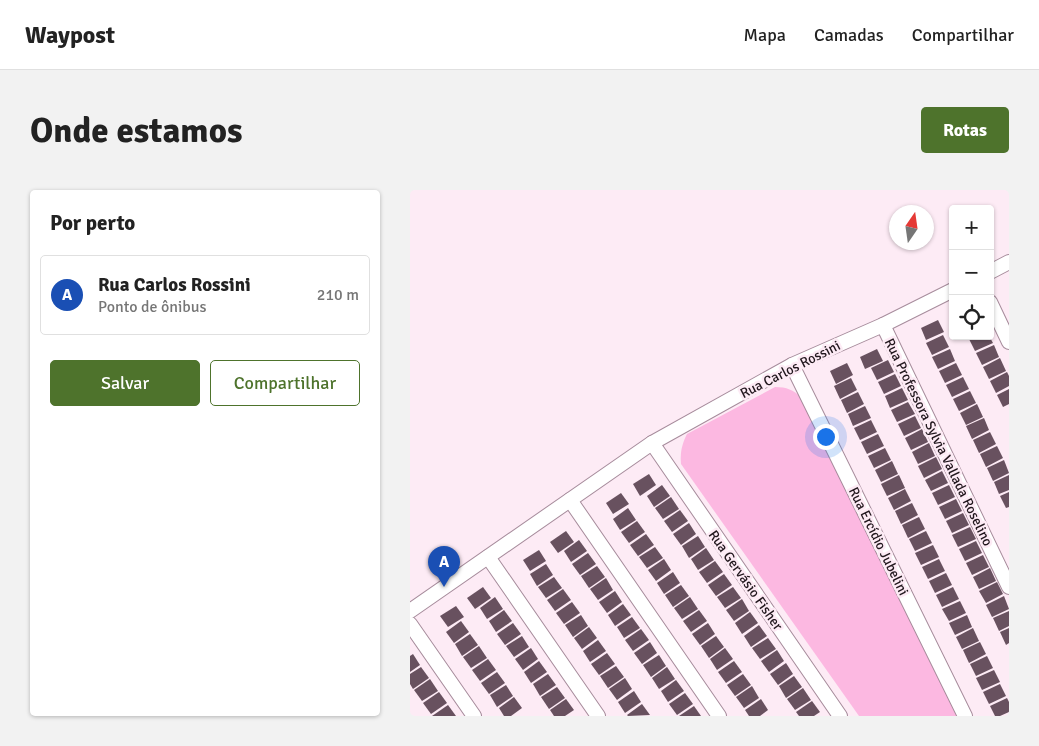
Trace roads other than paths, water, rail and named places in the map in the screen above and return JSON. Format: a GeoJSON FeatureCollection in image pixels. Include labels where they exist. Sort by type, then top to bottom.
{"type":"FeatureCollection","features":[{"type":"Feature","properties":{"kind":"street"},"geometry":{"type":"LineString","coordinates":[[994,270],[1009,262]]}},
{"type":"Feature","properties":{"kind":"street","name":"Rua Carlos Rossini"},"geometry":{"type":"LineString","coordinates":[[410,611],[652,443],[792,365],[883,325],[949,292]]}},
{"type":"Feature","properties":{"kind":"street"},"geometry":{"type":"LineString","coordinates":[[994,310],[1009,342]]}},
{"type":"Feature","properties":{"kind":"street","name":"Rua Professora Sylvia Vallada Roselino"},"geometry":{"type":"LineString","coordinates":[[883,325],[1009,587]]}},
{"type":"Feature","properties":{"kind":"street","name":"Rua Ercídio Jubelini"},"geometry":{"type":"LineString","coordinates":[[792,365],[966,716]]}},
{"type":"Feature","properties":{"kind":"street","name":"Rua Gervásio Fisher"},"geometry":{"type":"LineString","coordinates":[[652,443],[840,716]]}},
{"type":"Feature","properties":{"kind":"street"},"geometry":{"type":"LineString","coordinates":[[570,500],[719,716]]}},
{"type":"Feature","properties":{"kind":"street"},"geometry":{"type":"LineString","coordinates":[[488,557],[598,716]]}},
{"type":"Feature","properties":{"kind":"street"},"geometry":{"type":"LineString","coordinates":[[410,624],[474,716]]}},
{"type":"Feature","properties":{"kind":"place","name":"Rua Carlos Rossini"},"geometry":{"type":"Point","coordinates":[444,587]}}]}
